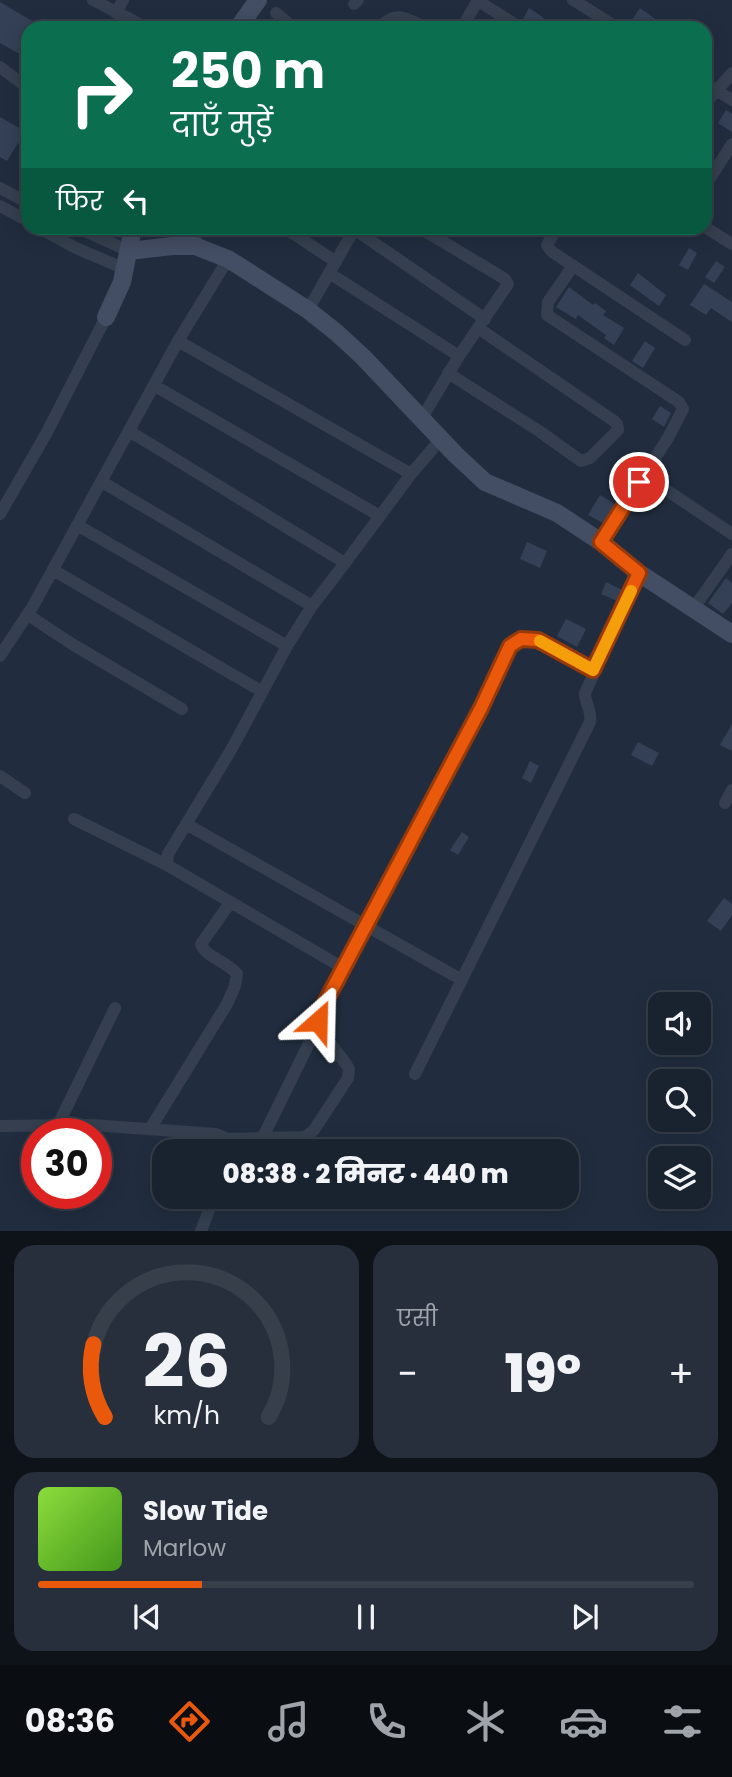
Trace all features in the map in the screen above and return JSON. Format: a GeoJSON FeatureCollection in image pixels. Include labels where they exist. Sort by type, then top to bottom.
{"type":"FeatureCollection","features":[{"type":"Feature","properties":{"kind":"street"},"geometry":{"type":"LineString","coordinates":[[93,0],[133,21]]}},
{"type":"Feature","properties":{"kind":"street"},"geometry":{"type":"LineString","coordinates":[[116,13],[123,0]]}},
{"type":"Feature","properties":{"kind":"street"},"geometry":{"type":"LineString","coordinates":[[243,21],[258,0]]}},
{"type":"Feature","properties":{"kind":"street"},"geometry":{"type":"LineString","coordinates":[[465,21],[478,0],[510,21]]}},
{"type":"Feature","properties":{"kind":"street"},"geometry":{"type":"LineString","coordinates":[[573,0],[595,6],[611,21]]}},
{"type":"Feature","properties":{"kind":"street"},"geometry":{"type":"LineString","coordinates":[[276,13],[286,21]]}},
{"type":"Feature","properties":{"kind":"street"},"geometry":{"type":"LineString","coordinates":[[385,21],[394,17],[411,21]]}},
{"type":"Feature","properties":{"kind":"street"},"geometry":{"type":"LineString","coordinates":[[0,67],[21,83]]}},
{"type":"Feature","properties":{"kind":"street"},"geometry":{"type":"LineString","coordinates":[[712,86],[732,73]]}},
{"type":"Feature","properties":{"kind":"street"},"geometry":{"type":"LineString","coordinates":[[712,88],[732,100]]}},
{"type":"Feature","properties":{"kind":"street"},"geometry":{"type":"LineString","coordinates":[[712,175],[732,144]]}},
{"type":"Feature","properties":{"kind":"street"},"geometry":{"type":"LineString","coordinates":[[0,188],[21,199]]}},
{"type":"Feature","properties":{"kind":"street"},"geometry":{"type":"LineString","coordinates":[[0,206],[21,217]]}},
{"type":"Feature","properties":{"kind":"street"},"geometry":{"type":"LineString","coordinates":[[712,230],[730,238]]}},
{"type":"Feature","properties":{"kind":"street"},"geometry":{"type":"LineString","coordinates":[[52,235],[125,268],[191,246],[228,259],[309,310],[363,357],[485,482],[547,508],[601,542],[639,573],[732,634]]}},
{"type":"Feature","properties":{"kind":"street"},"geometry":{"type":"LineString","coordinates":[[86,235],[125,268]]}},
{"type":"Feature","properties":{"kind":"street"},"geometry":{"type":"LineString","coordinates":[[0,514],[46,435],[106,317],[125,268],[132,235]]}},
{"type":"Feature","properties":{"kind":"street"},"geometry":{"type":"LineString","coordinates":[[191,246],[196,235]]}},
{"type":"Feature","properties":{"kind":"street"},"geometry":{"type":"LineString","coordinates":[[293,235],[332,267],[459,356]]}},
{"type":"Feature","properties":{"kind":"street"},"geometry":{"type":"LineString","coordinates":[[309,310],[351,235]]}},
{"type":"Feature","properties":{"kind":"street"},"geometry":{"type":"LineString","coordinates":[[364,235],[614,421],[618,430],[590,458],[580,461],[539,431],[448,373]]}},
{"type":"Feature","properties":{"kind":"street"},"geometry":{"type":"LineString","coordinates":[[422,418],[448,373],[506,287],[507,281],[431,235]]}},
{"type":"Feature","properties":{"kind":"street"},"geometry":{"type":"LineString","coordinates":[[553,235],[547,245],[551,251],[685,340]]}},
{"type":"Feature","properties":{"kind":"street"},"geometry":{"type":"LineString","coordinates":[[0,656],[28,615],[178,341],[228,259]]}},
{"type":"Feature","properties":{"kind":"street"},"geometry":{"type":"LineString","coordinates":[[573,266],[548,302],[547,315],[682,406],[682,414],[601,542]]}},
{"type":"Feature","properties":{"kind":"street"},"geometry":{"type":"LineString","coordinates":[[178,341],[411,474]]}},
{"type":"Feature","properties":{"kind":"street"},"geometry":{"type":"LineString","coordinates":[[155,386],[380,516]]}},
{"type":"Feature","properties":{"kind":"street"},"geometry":{"type":"LineString","coordinates":[[128,431],[345,563]]}},
{"type":"Feature","properties":{"kind":"street"},"geometry":{"type":"LineString","coordinates":[[167,865],[168,854],[312,606],[411,474],[441,439]]}},
{"type":"Feature","properties":{"kind":"street"},"geometry":{"type":"LineString","coordinates":[[644,475],[732,534]]}},
{"type":"Feature","properties":{"kind":"street"},"geometry":{"type":"LineString","coordinates":[[102,482],[312,606]]}},
{"type":"Feature","properties":{"kind":"street"},"geometry":{"type":"LineString","coordinates":[[77,525],[287,646]]}},
{"type":"Feature","properties":{"kind":"street"},"geometry":{"type":"LineString","coordinates":[[692,609],[732,554]]}},
{"type":"Feature","properties":{"kind":"street"},"geometry":{"type":"LineString","coordinates":[[53,570],[261,691]]}},
{"type":"Feature","properties":{"kind":"street"},"geometry":{"type":"LineString","coordinates":[[415,1074],[590,722],[585,692],[639,573]]}},
{"type":"Feature","properties":{"kind":"street"},"geometry":{"type":"LineString","coordinates":[[28,615],[182,709]]}},
{"type":"Feature","properties":{"kind":"street"},"geometry":{"type":"LineString","coordinates":[[318,1025],[349,1069],[348,1078],[309,1135],[299,1138],[262,1139],[318,1025],[319,1014],[481,708],[510,646],[521,639],[538,640],[593,670]]}},
{"type":"Feature","properties":{"kind":"street"},"geometry":{"type":"LineString","coordinates":[[0,776],[25,793]]}},
{"type":"Feature","properties":{"kind":"street"},"geometry":{"type":"LineString","coordinates":[[725,803],[732,790]]}},
{"type":"Feature","properties":{"kind":"street"},"geometry":{"type":"LineString","coordinates":[[74,819],[167,865],[345,969]]}},
{"type":"Feature","properties":{"kind":"street"},"geometry":{"type":"LineString","coordinates":[[186,824],[462,980]]}},
{"type":"Feature","properties":{"kind":"street"},"geometry":{"type":"LineString","coordinates":[[150,1129],[227,1004],[235,986],[237,974],[233,969],[201,947],[203,939],[230,902]]}},
{"type":"Feature","properties":{"kind":"street"},"geometry":{"type":"LineString","coordinates":[[61,1118],[115,1008]]}},
{"type":"Feature","properties":{"kind":"street"},"geometry":{"type":"LineString","coordinates":[[0,1126],[21,1126]]}},
{"type":"Feature","properties":{"kind":"street"},"geometry":{"type":"LineString","coordinates":[[112,1127],[216,1134],[222,1139]]}},
{"type":"Feature","properties":{"kind":"street"},"geometry":{"type":"LineString","coordinates":[[201,1231],[209,1209]]}},
{"type":"Feature","properties":{"kind":"building"},"geometry":{"type":"Polygon","coordinates":[[[0,2],[32,21],[21,21],[21,55],[0,43],[0,2]]]}},
{"type":"Feature","properties":{"kind":"building"},"geometry":{"type":"Polygon","coordinates":[[[529,8],[544,18],[542,21],[523,19],[529,8]]]}},
{"type":"Feature","properties":{"kind":"building"},"geometry":{"type":"Polygon","coordinates":[[[640,8],[658,21],[631,21],[640,8]]]}},
{"type":"Feature","properties":{"kind":"building"},"geometry":{"type":"Polygon","coordinates":[[[726,110],[732,114],[732,132],[718,123],[726,110]]]}},
{"type":"Feature","properties":{"kind":"building"},"geometry":{"type":"Polygon","coordinates":[[[0,117],[21,129],[21,144],[18,143],[7,161],[0,157],[0,117]]]}},
{"type":"Feature","properties":{"kind":"building"},"geometry":{"type":"Polygon","coordinates":[[[689,248],[697,253],[688,270],[679,265],[689,248]]]}},
{"type":"Feature","properties":{"kind":"building"},"geometry":{"type":"Polygon","coordinates":[[[716,261],[725,267],[714,283],[705,277],[716,261]]]}},
{"type":"Feature","properties":{"kind":"building"},"geometry":{"type":"Polygon","coordinates":[[[638,273],[666,295],[659,306],[630,285],[638,273]]]}},
{"type":"Feature","properties":{"kind":"building"},"geometry":{"type":"Polygon","coordinates":[[[704,284],[732,302],[732,322],[711,308],[706,315],[690,305],[704,284]]]}},
{"type":"Feature","properties":{"kind":"building"},"geometry":{"type":"Polygon","coordinates":[[[569,287],[606,311],[603,315],[624,328],[614,345],[604,338],[606,335],[578,315],[576,319],[556,307],[569,287]]]}},
{"type":"Feature","properties":{"kind":"building"},"geometry":{"type":"Polygon","coordinates":[[[645,341],[655,348],[643,368],[632,361],[645,341]]]}},
{"type":"Feature","properties":{"kind":"building"},"geometry":{"type":"Polygon","coordinates":[[[660,406],[671,413],[664,427],[652,419],[660,406]]]}},
{"type":"Feature","properties":{"kind":"building"},"geometry":{"type":"Polygon","coordinates":[[[600,495],[615,504],[603,523],[588,515],[600,495]]]}},
{"type":"Feature","properties":{"kind":"building"},"geometry":{"type":"Polygon","coordinates":[[[527,542],[547,551],[540,568],[520,559],[527,542]]]}},
{"type":"Feature","properties":{"kind":"building"},"geometry":{"type":"Polygon","coordinates":[[[726,578],[732,583],[732,603],[723,614],[708,603],[726,578]]]}},
{"type":"Feature","properties":{"kind":"building"},"geometry":{"type":"Polygon","coordinates":[[[606,582],[622,590],[617,601],[601,594],[606,582]]]}},
{"type":"Feature","properties":{"kind":"building"},"geometry":{"type":"Polygon","coordinates":[[[566,619],[586,629],[577,647],[557,636],[566,619]]]}},
{"type":"Feature","properties":{"kind":"building"},"geometry":{"type":"Polygon","coordinates":[[[732,724],[732,751],[720,745],[732,724]]]}},
{"type":"Feature","properties":{"kind":"building"},"geometry":{"type":"Polygon","coordinates":[[[638,742],[659,753],[652,766],[631,755],[638,742]]]}},
{"type":"Feature","properties":{"kind":"building"},"geometry":{"type":"Polygon","coordinates":[[[530,761],[539,766],[531,783],[522,778],[530,761]]]}},
{"type":"Feature","properties":{"kind":"building"},"geometry":{"type":"Polygon","coordinates":[[[462,832],[469,837],[458,855],[450,850],[462,832]]]}},
{"type":"Feature","properties":{"kind":"building"},"geometry":{"type":"Polygon","coordinates":[[[724,898],[732,904],[732,915],[721,931],[707,921],[724,898]]]}},
{"type":"Feature","properties":{"kind":"slow traffic"},"geometry":{"type":"LineString","coordinates":[[540,641],[593,670],[631,591]]}},
{"type":"Feature","properties":{"kind":"route"},"geometry":{"type":"LineString","coordinates":[[318,1021],[319,1014],[481,708],[510,646],[521,639],[538,640],[593,670],[639,573],[601,542],[639,482]]}}]}
